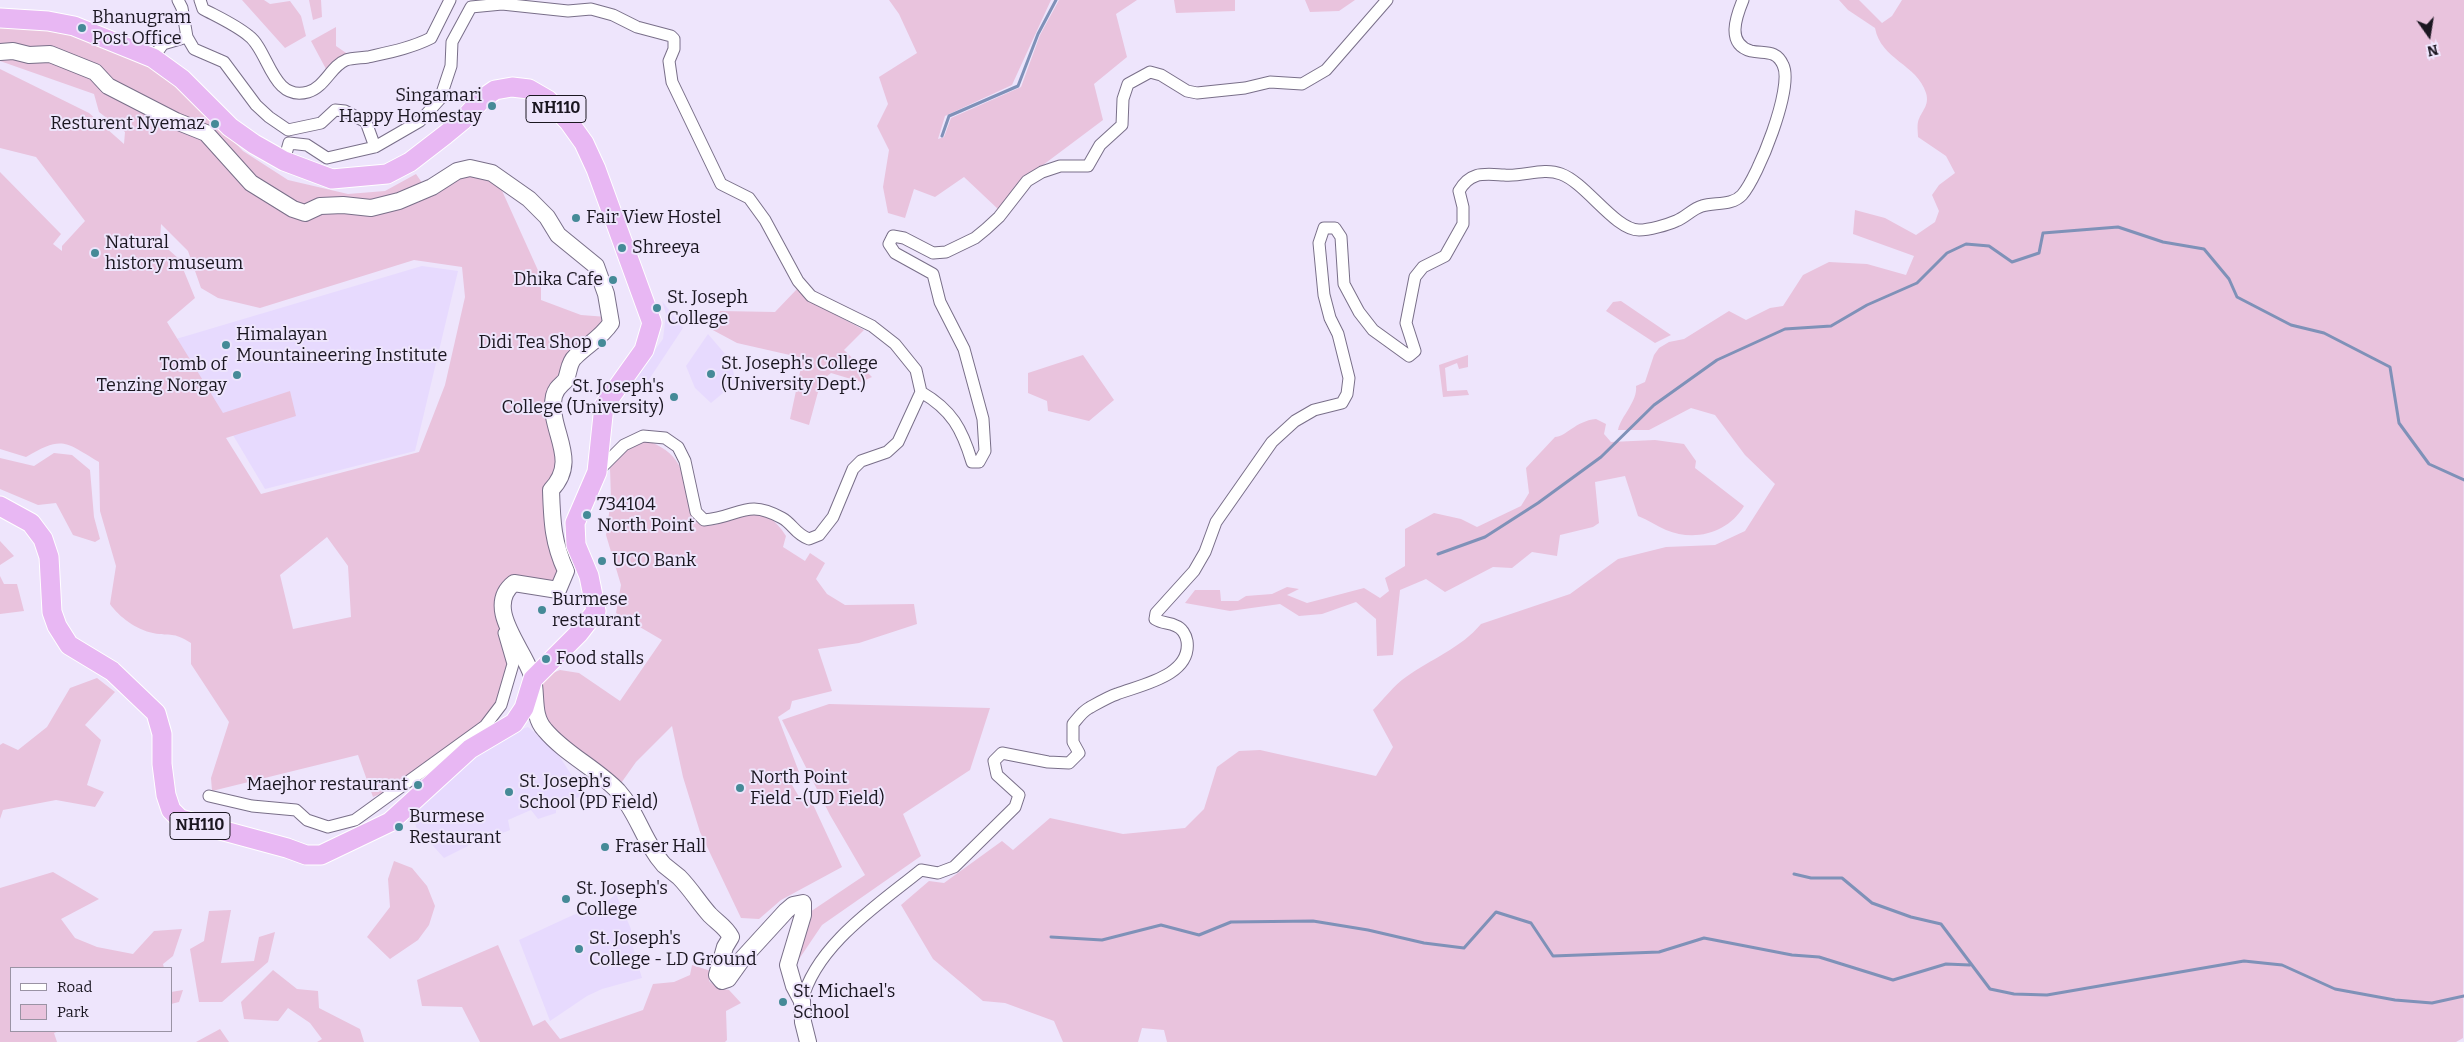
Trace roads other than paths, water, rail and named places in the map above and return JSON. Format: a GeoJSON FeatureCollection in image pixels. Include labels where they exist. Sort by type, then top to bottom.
{"type":"FeatureCollection","features":[{"type":"Feature","properties":{"kind":"highway","name":"NH110"},"geometry":{"type":"LineString","coordinates":[[0,18],[48,21],[74,26],[153,58],[182,79],[230,127],[284,161],[332,178],[387,174],[410,162],[445,135],[462,121],[482,99],[495,90],[512,87],[529,89],[548,100],[569,122],[584,143],[596,169],[652,323],[644,350],[604,406],[597,472],[575,523],[576,545],[589,576],[596,611],[579,634],[533,678],[524,708],[510,727],[481,741],[470,749],[390,822],[321,855],[306,855],[287,848],[180,820],[170,810],[162,764],[162,734],[156,713],[112,671],[70,645],[57,626],[52,612],[49,557],[43,539],[32,523],[0,506]]}},
{"type":"Feature","properties":{"kind":"main road"},"geometry":{"type":"LineString","coordinates":[[0,52],[13,51],[29,55],[50,54],[95,72],[108,86],[176,121],[206,133],[251,183],[293,209],[305,213],[320,206],[342,205],[371,208],[399,201],[432,187],[457,171],[470,168],[492,173],[529,199],[547,217],[558,235],[596,266],[606,294],[611,323],[604,334],[573,358],[566,380],[559,385],[554,396],[556,426],[566,457],[558,483],[551,490],[552,524],[556,550],[566,572],[558,590],[514,583],[508,588],[502,604],[514,641],[533,678],[536,711],[544,730],[618,791],[636,814],[651,847],[664,865],[678,876],[712,916],[728,930],[731,937],[725,947],[717,974],[722,981],[728,980],[743,958],[786,911],[793,905],[803,904],[803,915],[788,965],[794,986],[802,1002],[803,1022],[808,1042]]}},
{"type":"Feature","properties":{"kind":"street"},"geometry":{"type":"LineString","coordinates":[[178,0],[182,8],[187,37],[194,49],[224,62],[256,105],[268,117],[288,130],[321,123],[335,110],[345,110],[366,122],[375,147]]}},
{"type":"Feature","properties":{"kind":"street"},"geometry":{"type":"LineString","coordinates":[[200,0],[203,8],[251,36],[262,53],[270,73],[280,84],[294,92],[308,92],[320,85],[345,60],[393,52],[431,38],[450,0]]}},
{"type":"Feature","properties":{"kind":"street"},"geometry":{"type":"LineString","coordinates":[[553,0],[568,11]]}},
{"type":"Feature","properties":{"kind":"street"},"geometry":{"type":"LineString","coordinates":[[921,392],[935,400],[949,414],[963,434],[972,462],[979,462],[985,451],[984,419],[964,350],[940,302],[933,274],[895,253],[889,244],[893,236],[904,238],[933,253],[946,252],[975,238],[999,217],[1027,181],[1042,172],[1060,166],[1088,166],[1100,145],[1122,125],[1123,99],[1128,84],[1150,72],[1161,75],[1187,91],[1197,93],[1245,88],[1270,82],[1302,84],[1326,70],[1387,0]]}},
{"type":"Feature","properties":{"kind":"street"},"geometry":{"type":"LineString","coordinates":[[802,1002],[805,988],[853,925],[921,870],[938,872],[954,867],[1015,807],[1019,795],[997,775],[994,761],[1002,753],[1048,762],[1070,763],[1079,753],[1074,742],[1073,724],[1088,708],[1116,694],[1160,680],[1179,665],[1188,648],[1186,635],[1176,626],[1155,620],[1156,613],[1194,571],[1205,552],[1216,522],[1272,442],[1295,421],[1314,410],[1342,403],[1347,394],[1349,378],[1324,295],[1320,243],[1324,228],[1335,228],[1341,237],[1344,284],[1359,312],[1373,330],[1409,356],[1415,351],[1406,323],[1406,316],[1415,277],[1423,267],[1445,256],[1463,224],[1463,207],[1459,191],[1465,181],[1481,174],[1514,176],[1545,171],[1561,174],[1601,203],[1611,216],[1627,226],[1639,230],[1676,221],[1695,208],[1705,204],[1730,202],[1741,196],[1760,163],[1781,105],[1785,81],[1784,66],[1777,56],[1766,51],[1751,51],[1740,44],[1734,32],[1736,17],[1743,0]]}},
{"type":"Feature","properties":{"kind":"street"},"geometry":{"type":"LineString","coordinates":[[284,161],[289,143],[307,145],[327,158],[375,147],[420,121],[440,99],[451,66],[452,42],[471,7],[502,4],[568,11],[591,9],[674,39],[674,49],[669,60],[672,82],[721,184],[749,198],[765,220],[798,281],[811,296],[872,326],[895,344],[916,370],[921,392],[898,442],[887,452],[861,461],[853,469],[833,517],[819,534],[809,539],[799,535],[785,520],[764,509],[747,508],[733,515],[704,520],[696,512],[685,461],[678,447],[665,438],[643,436],[624,445],[597,472]]}},
{"type":"Feature","properties":{"kind":"street"},"geometry":{"type":"LineString","coordinates":[[153,58],[163,44],[187,37]]}},
{"type":"Feature","properties":{"kind":"street"},"geometry":{"type":"LineString","coordinates":[[209,796],[252,806],[296,810],[307,820],[328,827],[355,820],[485,726],[501,705],[514,664],[503,630],[502,604]]}},
{"type":"Feature","properties":{"kind":"waterway"},"geometry":{"type":"LineString","coordinates":[[942,136],[949,116],[1018,86],[1038,34],[1056,0]]}},
{"type":"Feature","properties":{"kind":"waterway"},"geometry":{"type":"LineString","coordinates":[[1438,554],[1485,537],[1538,503],[1601,457],[1654,405],[1717,360],[1785,329],[1831,326],[1867,305],[1917,283],[1947,253],[1966,244],[1989,246],[2012,262],[2039,253],[2043,233],[2118,227],[2163,242],[2204,249],[2229,279],[2237,297],[2291,325],[2324,333],[2390,367],[2399,423],[2429,464],[2464,480]]}},
{"type":"Feature","properties":{"kind":"waterway"},"geometry":{"type":"LineString","coordinates":[[1794,874],[1811,878],[1842,878],[1872,903],[1911,917],[1941,924],[1990,989],[2014,994],[2047,995],[2244,961],[2282,965],[2335,989],[2395,1000],[2432,1003],[2464,996]]}},
{"type":"Feature","properties":{"kind":"waterway"},"geometry":{"type":"LineString","coordinates":[[1051,937],[1102,940],[1161,925],[1199,935],[1231,922],[1313,921],[1368,930],[1424,943],[1464,948],[1496,912],[1531,923],[1553,956],[1659,952],[1704,938],[1792,955],[1819,957],[1893,980],[1946,964],[1970,965]]}},
{"type":"Feature","properties":{"kind":"place","name":"Bhanugram Post Office"},"geometry":{"type":"Point","coordinates":[82,28]}},
{"type":"Feature","properties":{"kind":"place","name":"Singamari Happy Homestay"},"geometry":{"type":"Point","coordinates":[492,106]}},
{"type":"Feature","properties":{"kind":"place","name":"Resturent Nyemaz"},"geometry":{"type":"Point","coordinates":[215,124]}},
{"type":"Feature","properties":{"kind":"place","name":"Fair View Hostel"},"geometry":{"type":"Point","coordinates":[576,218]}},
{"type":"Feature","properties":{"kind":"place","name":"Shreeya"},"geometry":{"type":"Point","coordinates":[622,248]}},
{"type":"Feature","properties":{"kind":"place","name":"Natural history museum"},"geometry":{"type":"Point","coordinates":[95,253]}},
{"type":"Feature","properties":{"kind":"place","name":"Dhika Cafe"},"geometry":{"type":"Point","coordinates":[613,280]}},
{"type":"Feature","properties":{"kind":"place","name":"St. Joseph College"},"geometry":{"type":"Point","coordinates":[657,308]}},
{"type":"Feature","properties":{"kind":"place","name":"Didi Tea Shop"},"geometry":{"type":"Point","coordinates":[602,343]}},
{"type":"Feature","properties":{"kind":"place","name":"Himalayan Mountaineering Institute"},"geometry":{"type":"Point","coordinates":[226,345]}},
{"type":"Feature","properties":{"kind":"place","name":"St. Joseph's College (University Dept.)"},"geometry":{"type":"Point","coordinates":[711,374]}},
{"type":"Feature","properties":{"kind":"place","name":"Tomb of Tenzing Norgay"},"geometry":{"type":"Point","coordinates":[237,375]}},
{"type":"Feature","properties":{"kind":"place","name":"St. Joseph's College (University)"},"geometry":{"type":"Point","coordinates":[674,397]}},
{"type":"Feature","properties":{"kind":"place","name":"734104 North Point"},"geometry":{"type":"Point","coordinates":[587,515]}},
{"type":"Feature","properties":{"kind":"place","name":"UCO Bank"},"geometry":{"type":"Point","coordinates":[602,561]}},
{"type":"Feature","properties":{"kind":"place","name":"Burmese restaurant"},"geometry":{"type":"Point","coordinates":[542,610]}},
{"type":"Feature","properties":{"kind":"place","name":"Food stalls"},"geometry":{"type":"Point","coordinates":[546,659]}},
{"type":"Feature","properties":{"kind":"place","name":"Maejhor restaurant"},"geometry":{"type":"Point","coordinates":[418,785]}},
{"type":"Feature","properties":{"kind":"place","name":"North Point Field -(UD Field)"},"geometry":{"type":"Point","coordinates":[740,788]}},
{"type":"Feature","properties":{"kind":"place","name":"St. Joseph's School (PD Field)"},"geometry":{"type":"Point","coordinates":[509,792]}},
{"type":"Feature","properties":{"kind":"place","name":"Burmese Restaurant"},"geometry":{"type":"Point","coordinates":[399,827]}},
{"type":"Feature","properties":{"kind":"place","name":"Fraser Hall"},"geometry":{"type":"Point","coordinates":[605,847]}},
{"type":"Feature","properties":{"kind":"place","name":"St. Joseph's College"},"geometry":{"type":"Point","coordinates":[566,899]}},
{"type":"Feature","properties":{"kind":"place","name":"St. Joseph's College - LD Ground"},"geometry":{"type":"Point","coordinates":[579,949]}},
{"type":"Feature","properties":{"kind":"place","name":"St. Michael's School"},"geometry":{"type":"Point","coordinates":[783,1002]}}]}
